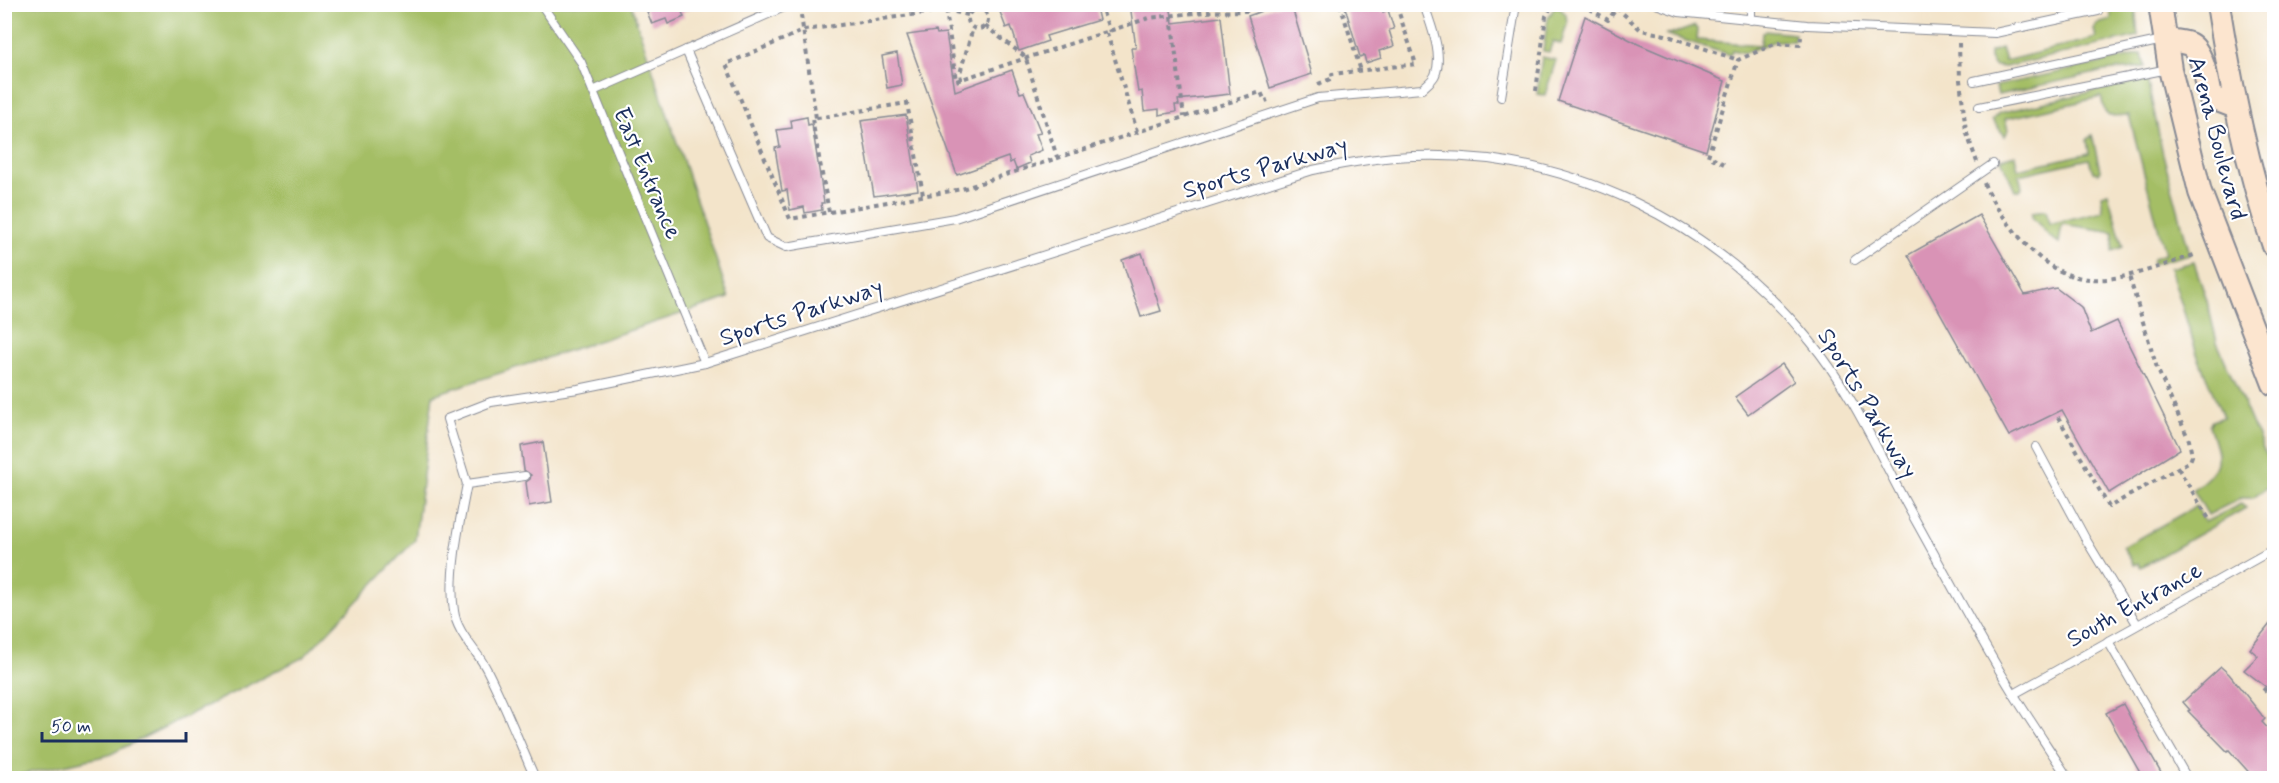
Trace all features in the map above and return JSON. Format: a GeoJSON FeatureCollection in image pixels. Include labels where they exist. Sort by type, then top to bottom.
{"type":"FeatureCollection","features":[{"type":"Feature","properties":{"kind":"main road","name":"Arena Boulevard"},"geometry":{"type":"LineString","coordinates":[[2160,4],[2170,69],[2200,192],[2274,384]]}},
{"type":"Feature","properties":{"kind":"main road","name":"Arena Boulevard"},"geometry":{"type":"LineString","coordinates":[[2218,4],[2236,107],[2257,192],[2274,246]]}},
{"type":"Feature","properties":{"kind":"main road"},"geometry":{"type":"LineString","coordinates":[[2165,40],[2184,43],[2194,48],[2204,67],[2210,97],[2236,107]]}},
{"type":"Feature","properties":{"kind":"lane","name":"East Entrance"},"geometry":{"type":"LineString","coordinates":[[541,4],[581,62],[705,363]]}},
{"type":"Feature","properties":{"kind":"lane"},"geometry":{"type":"LineString","coordinates":[[592,91],[791,4]]}},
{"type":"Feature","properties":{"kind":"lane"},"geometry":{"type":"LineString","coordinates":[[686,50],[767,238],[786,247],[955,218],[1318,98],[1422,89],[1435,75],[1437,61],[1435,40],[1425,4]]}},
{"type":"Feature","properties":{"kind":"lane"},"geometry":{"type":"LineString","coordinates":[[1501,97],[1516,4]]}},
{"type":"Feature","properties":{"kind":"lane"},"geometry":{"type":"LineString","coordinates":[[1656,4],[1679,12],[1802,25],[1995,33],[2098,11]]}},
{"type":"Feature","properties":{"kind":"lane"},"geometry":{"type":"LineString","coordinates":[[1751,4],[1751,20]]}},
{"type":"Feature","properties":{"kind":"lane"},"geometry":{"type":"LineString","coordinates":[[1974,81],[2165,40]]}},
{"type":"Feature","properties":{"kind":"lane"},"geometry":{"type":"LineString","coordinates":[[1978,107],[2170,69]]}},
{"type":"Feature","properties":{"kind":"lane","name":"Sports Parkway"},"geometry":{"type":"LineString","coordinates":[[467,484],[447,418],[491,402],[578,389],[705,363],[1313,170],[1362,160],[1413,156],[1498,160],[1564,175],[1596,185],[1643,205],[1715,249],[1762,288],[1799,328],[1841,385],[2013,694],[2068,778]]}},
{"type":"Feature","properties":{"kind":"lane"},"geometry":{"type":"LineString","coordinates":[[1856,261],[1993,164]]}},
{"type":"Feature","properties":{"kind":"lane"},"geometry":{"type":"LineString","coordinates":[[2036,447],[2085,538],[2137,624]]}},
{"type":"Feature","properties":{"kind":"lane"},"geometry":{"type":"LineString","coordinates":[[525,476],[467,484],[461,513],[452,589],[454,614],[468,643],[486,668],[535,778]]}},
{"type":"Feature","properties":{"kind":"lane","name":"South Entrance"},"geometry":{"type":"LineString","coordinates":[[2013,694],[2274,549]]}},
{"type":"Feature","properties":{"kind":"lane"},"geometry":{"type":"LineString","coordinates":[[2108,641],[2187,778]]}},
{"type":"Feature","properties":{"kind":"path"},"geometry":{"type":"LineString","coordinates":[[1100,4],[1137,131]]}},
{"type":"Feature","properties":{"kind":"path"},"geometry":{"type":"LineString","coordinates":[[1217,4],[1218,12]]}},
{"type":"Feature","properties":{"kind":"path"},"geometry":{"type":"LineString","coordinates":[[946,10],[956,81],[1149,18],[1248,11],[1255,4]]}},
{"type":"Feature","properties":{"kind":"path"},"geometry":{"type":"LineString","coordinates":[[1340,4],[1361,71]]}},
{"type":"Feature","properties":{"kind":"path"},"geometry":{"type":"LineString","coordinates":[[1314,85],[1333,78],[1332,75],[1416,64],[1396,4]]}},
{"type":"Feature","properties":{"kind":"path"},"geometry":{"type":"LineString","coordinates":[[1536,91],[1546,15],[1553,4]]}},
{"type":"Feature","properties":{"kind":"path"},"geometry":{"type":"LineString","coordinates":[[1582,4],[1608,20],[1617,8],[1641,30],[1665,35],[1738,60],[1777,43],[1800,45],[1802,25]]}},
{"type":"Feature","properties":{"kind":"path"},"geometry":{"type":"LineString","coordinates":[[961,80],[960,73],[972,28],[968,22],[968,15],[978,6],[987,14],[988,21],[981,29],[972,28]]}},
{"type":"Feature","properties":{"kind":"path"},"geometry":{"type":"LineString","coordinates":[[968,15],[946,10],[804,31],[726,64],[790,219],[962,189],[1261,92],[1265,101],[1275,98]]}},
{"type":"Feature","properties":{"kind":"path"},"geometry":{"type":"LineString","coordinates":[[801,15],[816,118]]}},
{"type":"Feature","properties":{"kind":"path"},"geometry":{"type":"LineString","coordinates":[[1171,16],[1184,117]]}},
{"type":"Feature","properties":{"kind":"path"},"geometry":{"type":"LineString","coordinates":[[986,26],[1026,59],[1058,158]]}},
{"type":"Feature","properties":{"kind":"path"},"geometry":{"type":"LineString","coordinates":[[1959,38],[1960,80],[1966,131],[1986,187],[2003,216],[2026,245],[2044,262],[2066,274],[2090,281],[2129,276],[2197,254]]}},
{"type":"Feature","properties":{"kind":"path"},"geometry":{"type":"LineString","coordinates":[[1724,164],[1708,156],[1738,60]]}},
{"type":"Feature","properties":{"kind":"path"},"geometry":{"type":"LineString","coordinates":[[829,212],[812,119],[816,118],[908,103],[923,195]]}},
{"type":"Feature","properties":{"kind":"path"},"geometry":{"type":"LineString","coordinates":[[2058,417],[2109,507],[2190,461],[2192,456],[2189,440],[2157,368],[2129,276]]}},
{"type":"Feature","properties":{"kind":"path"},"geometry":{"type":"LineString","coordinates":[[2178,468],[2209,519]]}},
{"type":"Feature","properties":{"kind":"path"},"geometry":{"type":"LineString","coordinates":[[2263,688],[2274,699]]}},
{"type":"Feature","properties":{"kind":"green space"},"geometry":{"type":"Polygon","coordinates":[[[5,5],[631,5],[729,298],[433,395],[415,540],[304,657],[109,755],[5,778],[5,5]]]}},
{"type":"Feature","properties":{"kind":"green space"},"geometry":{"type":"Polygon","coordinates":[[[1556,5],[1566,14],[1567,24],[1561,44],[1553,41],[1549,52],[1543,51],[1548,18],[1556,5]]]}},
{"type":"Feature","properties":{"kind":"green space"},"geometry":{"type":"Polygon","coordinates":[[[2110,5],[2135,5],[2138,36],[2005,67],[1995,66],[1990,59],[1990,52],[2001,48],[2005,61],[2096,38],[2094,29],[2097,24],[2111,20],[2110,5]]]}},
{"type":"Feature","properties":{"kind":"green space"},"geometry":{"type":"Polygon","coordinates":[[[1695,26],[1698,29],[1697,40],[1761,45],[1762,33],[1765,31],[1795,34],[1794,41],[1775,41],[1744,53],[1732,50],[1730,55],[1665,34],[1676,33],[1695,26]]]}},
{"type":"Feature","properties":{"kind":"green space"},"geometry":{"type":"Polygon","coordinates":[[[2142,54],[2145,67],[2105,71],[1998,95],[1996,86],[2142,54]]]}},
{"type":"Feature","properties":{"kind":"green space"},"geometry":{"type":"Polygon","coordinates":[[[1542,57],[1556,60],[1545,95],[1537,94],[1542,57]]]}},
{"type":"Feature","properties":{"kind":"green space"},"geometry":{"type":"Polygon","coordinates":[[[2147,79],[2163,154],[2190,254],[2152,264],[2153,258],[2165,254],[2129,115],[2109,116],[2105,112],[2101,97],[2005,119],[2008,130],[2005,136],[1992,120],[1999,113],[2147,79]]]}},
{"type":"Feature","properties":{"kind":"green space"},"geometry":{"type":"Polygon","coordinates":[[[2092,135],[2099,173],[2093,172],[2089,159],[2019,175],[2022,187],[2020,190],[2015,190],[2001,159],[2015,155],[2018,169],[2089,153],[2087,140],[2092,135]]]}},
{"type":"Feature","properties":{"kind":"green space"},"geometry":{"type":"Polygon","coordinates":[[[2108,193],[2123,247],[2112,251],[2114,232],[2062,224],[2059,243],[2051,238],[2032,217],[2032,212],[2046,210],[2049,224],[2103,211],[2101,195],[2108,193]]]}},
{"type":"Feature","properties":{"kind":"green space"},"geometry":{"type":"Polygon","coordinates":[[[2194,262],[2217,342],[2273,476],[2268,487],[2253,498],[2241,498],[2208,515],[2193,489],[2204,481],[2215,468],[2217,454],[2209,425],[2212,421],[2223,417],[2198,357],[2170,268],[2194,262]]]}},
{"type":"Feature","properties":{"kind":"green space"},"geometry":{"type":"Polygon","coordinates":[[[2241,504],[2246,508],[2141,567],[2138,563],[2134,565],[2123,547],[2196,506],[2205,522],[2241,504]]]}},
{"type":"Feature","properties":{"kind":"building"},"geometry":{"type":"Polygon","coordinates":[[[644,4],[700,5],[682,12],[684,17],[668,24],[666,19],[652,24],[644,4]]]}},
{"type":"Feature","properties":{"kind":"building"},"geometry":{"type":"Polygon","coordinates":[[[1002,4],[1095,4],[1099,20],[1046,36],[1048,41],[1019,51],[1011,26],[1006,28],[1000,12],[1004,11],[1002,4]]]}},
{"type":"Feature","properties":{"kind":"building"},"geometry":{"type":"Polygon","coordinates":[[[1130,4],[1170,4],[1173,23],[1221,17],[1230,94],[1178,100],[1179,105],[1175,105],[1176,112],[1159,115],[1159,109],[1144,111],[1142,91],[1138,92],[1131,48],[1136,48],[1130,4]]]}},
{"type":"Feature","properties":{"kind":"building"},"geometry":{"type":"Polygon","coordinates":[[[1281,4],[1291,4],[1312,74],[1270,88],[1248,16],[1281,4]]]}},
{"type":"Feature","properties":{"kind":"building"},"geometry":{"type":"Polygon","coordinates":[[[1344,4],[1381,4],[1383,12],[1388,10],[1394,29],[1389,30],[1394,46],[1379,51],[1381,58],[1366,63],[1364,55],[1360,57],[1344,4]]]}},
{"type":"Feature","properties":{"kind":"building"},"geometry":{"type":"Polygon","coordinates":[[[1585,16],[1638,44],[1725,81],[1706,151],[1558,101],[1585,16]]]}},
{"type":"Feature","properties":{"kind":"building"},"geometry":{"type":"Polygon","coordinates":[[[936,31],[937,34],[946,33],[955,91],[1012,70],[1020,93],[1024,92],[1041,133],[1036,134],[1042,150],[1028,156],[1030,163],[1016,169],[1013,161],[1010,163],[1008,157],[957,175],[907,35],[936,31]]]}},
{"type":"Feature","properties":{"kind":"building"},"geometry":{"type":"Polygon","coordinates":[[[897,53],[902,85],[887,88],[882,56],[897,53]]]}},
{"type":"Feature","properties":{"kind":"building"},"geometry":{"type":"Polygon","coordinates":[[[906,115],[918,190],[874,196],[861,121],[906,115]]]}},
{"type":"Feature","properties":{"kind":"building"},"geometry":{"type":"Polygon","coordinates":[[[807,117],[808,125],[812,124],[824,203],[821,203],[822,210],[805,213],[804,207],[790,210],[787,190],[782,191],[775,148],[780,147],[777,130],[792,128],[791,120],[807,117]]]}},
{"type":"Feature","properties":{"kind":"building"},"geometry":{"type":"Polygon","coordinates":[[[1979,215],[2025,295],[2056,288],[2081,307],[2091,333],[2117,321],[2180,449],[2109,493],[2062,410],[2009,436],[1908,255],[1979,215]]]}},
{"type":"Feature","properties":{"kind":"building"},"geometry":{"type":"Polygon","coordinates":[[[1142,253],[1161,311],[1141,317],[1122,260],[1142,253]]]}},
{"type":"Feature","properties":{"kind":"building"},"geometry":{"type":"Polygon","coordinates":[[[1782,364],[1794,381],[1748,414],[1735,397],[1782,364]]]}},
{"type":"Feature","properties":{"kind":"building"},"geometry":{"type":"Polygon","coordinates":[[[543,442],[552,502],[529,506],[526,482],[531,475],[524,470],[521,446],[543,442]]]}},
{"type":"Feature","properties":{"kind":"building"},"geometry":{"type":"Polygon","coordinates":[[[2274,619],[2274,693],[2244,670],[2258,656],[2250,649],[2274,619]]]}},
{"type":"Feature","properties":{"kind":"building"},"geometry":{"type":"Polygon","coordinates":[[[2221,667],[2265,719],[2262,722],[2274,735],[2274,778],[2254,778],[2229,750],[2227,751],[2188,711],[2190,710],[2183,702],[2221,667]]]}},
{"type":"Feature","properties":{"kind":"building"},"geometry":{"type":"Polygon","coordinates":[[[2123,704],[2164,778],[2143,778],[2106,713],[2123,704]]]}}]}
